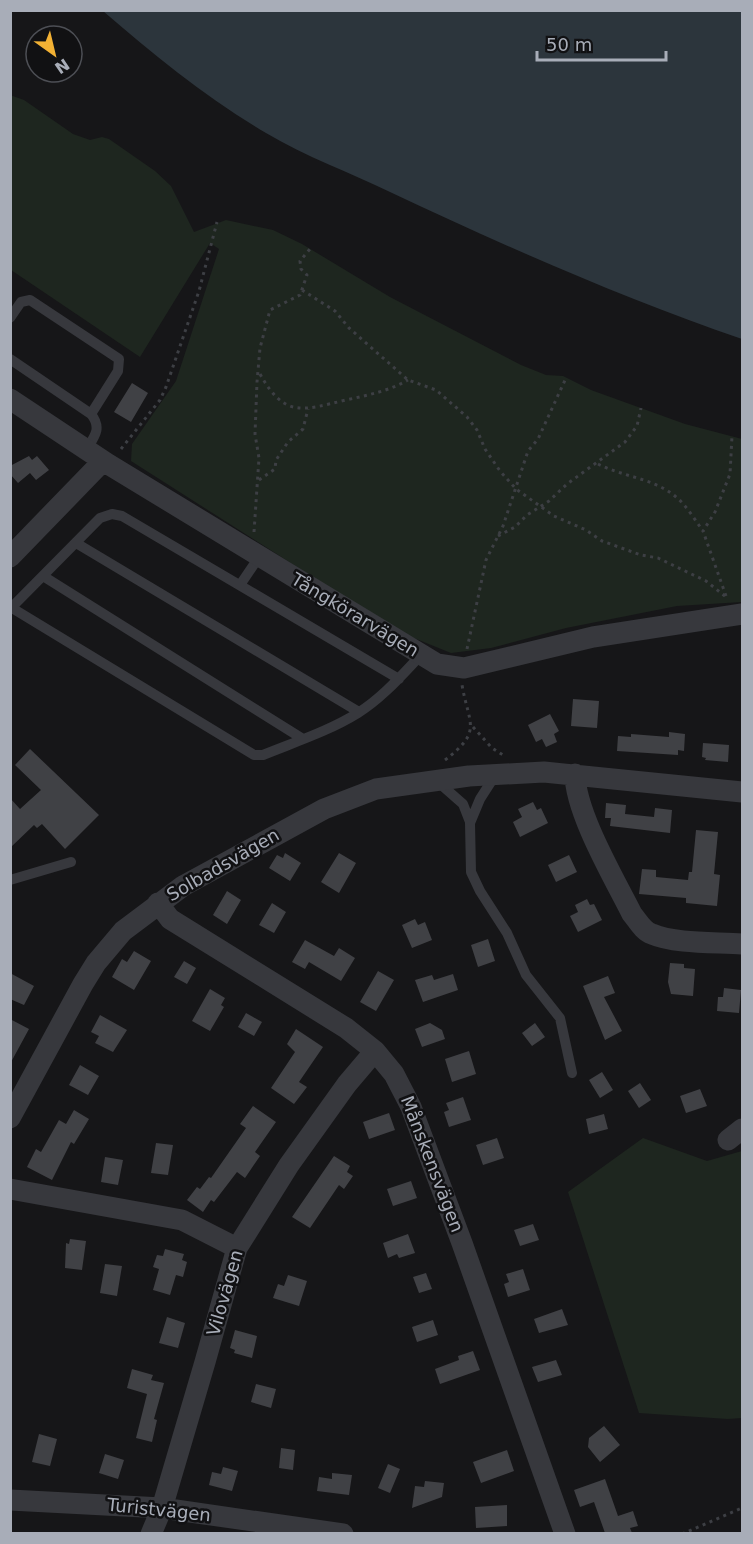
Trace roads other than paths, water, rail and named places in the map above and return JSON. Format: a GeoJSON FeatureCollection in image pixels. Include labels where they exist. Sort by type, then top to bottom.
{"type":"FeatureCollection","features":[{"type":"Feature","properties":{"kind":"street","name":"Tångkörarvägen"},"geometry":{"type":"LineString","coordinates":[[10,399],[99,458],[420,656],[451,668],[464,668],[593,637],[732,608]]}},
{"type":"Feature","properties":{"kind":"street"},"geometry":{"type":"LineString","coordinates":[[10,556],[99,458]]}},
{"type":"Feature","properties":{"kind":"street","name":"Solbadsvägen"},"geometry":{"type":"LineString","coordinates":[[10,1118],[96,963],[123,931],[158,903],[203,873],[324,809],[376,789],[431,780],[505,773],[575,774],[742,792]]}},
{"type":"Feature","properties":{"kind":"street"},"geometry":{"type":"LineString","coordinates":[[575,774],[575,786],[584,813],[632,914],[642,927],[650,934],[663,937],[742,944]]}},
{"type":"Feature","properties":{"kind":"street","name":"Månskensvägen"},"geometry":{"type":"LineString","coordinates":[[158,903],[170,919],[346,1028],[375,1051],[394,1074],[411,1107],[462,1243],[565,1533]]}},
{"type":"Feature","properties":{"kind":"street","name":"Vilovägen"},"geometry":{"type":"LineString","coordinates":[[151,1533],[162,1508],[237,1248],[289,1165],[347,1084],[375,1051]]}},
{"type":"Feature","properties":{"kind":"street"},"geometry":{"type":"LineString","coordinates":[[10,1189],[182,1220],[237,1248]]}},
{"type":"Feature","properties":{"kind":"street","name":"Turistvägen"},"geometry":{"type":"LineString","coordinates":[[10,1500],[162,1508],[341,1533]]}},
{"type":"Feature","properties":{"kind":"lane"},"geometry":{"type":"LineString","coordinates":[[10,318],[21,302],[30,300],[119,359],[118,370],[91,414]]}},
{"type":"Feature","properties":{"kind":"lane"},"geometry":{"type":"LineString","coordinates":[[10,359],[91,414],[98,426],[99,458]]}},
{"type":"Feature","properties":{"kind":"lane"},"geometry":{"type":"LineString","coordinates":[[399,679],[122,516],[112,514],[100,518],[11,608],[254,755],[263,755],[303,739],[359,712],[399,679],[420,656]]}},
{"type":"Feature","properties":{"kind":"lane"},"geometry":{"type":"LineString","coordinates":[[76,543],[359,712]]}},
{"type":"Feature","properties":{"kind":"lane"},"geometry":{"type":"LineString","coordinates":[[240,585],[255,554]]}},
{"type":"Feature","properties":{"kind":"lane"},"geometry":{"type":"LineString","coordinates":[[43,576],[303,739]]}},
{"type":"Feature","properties":{"kind":"lane"},"geometry":{"type":"LineString","coordinates":[[505,773],[480,799],[470,823],[469,855],[475,882],[507,933],[526,975],[560,1018],[572,1073]]}},
{"type":"Feature","properties":{"kind":"lane"},"geometry":{"type":"LineString","coordinates":[[431,780],[463,804],[470,823]]}},
{"type":"Feature","properties":{"kind":"lane"},"geometry":{"type":"LineString","coordinates":[[10,880],[71,862]]}}]}
